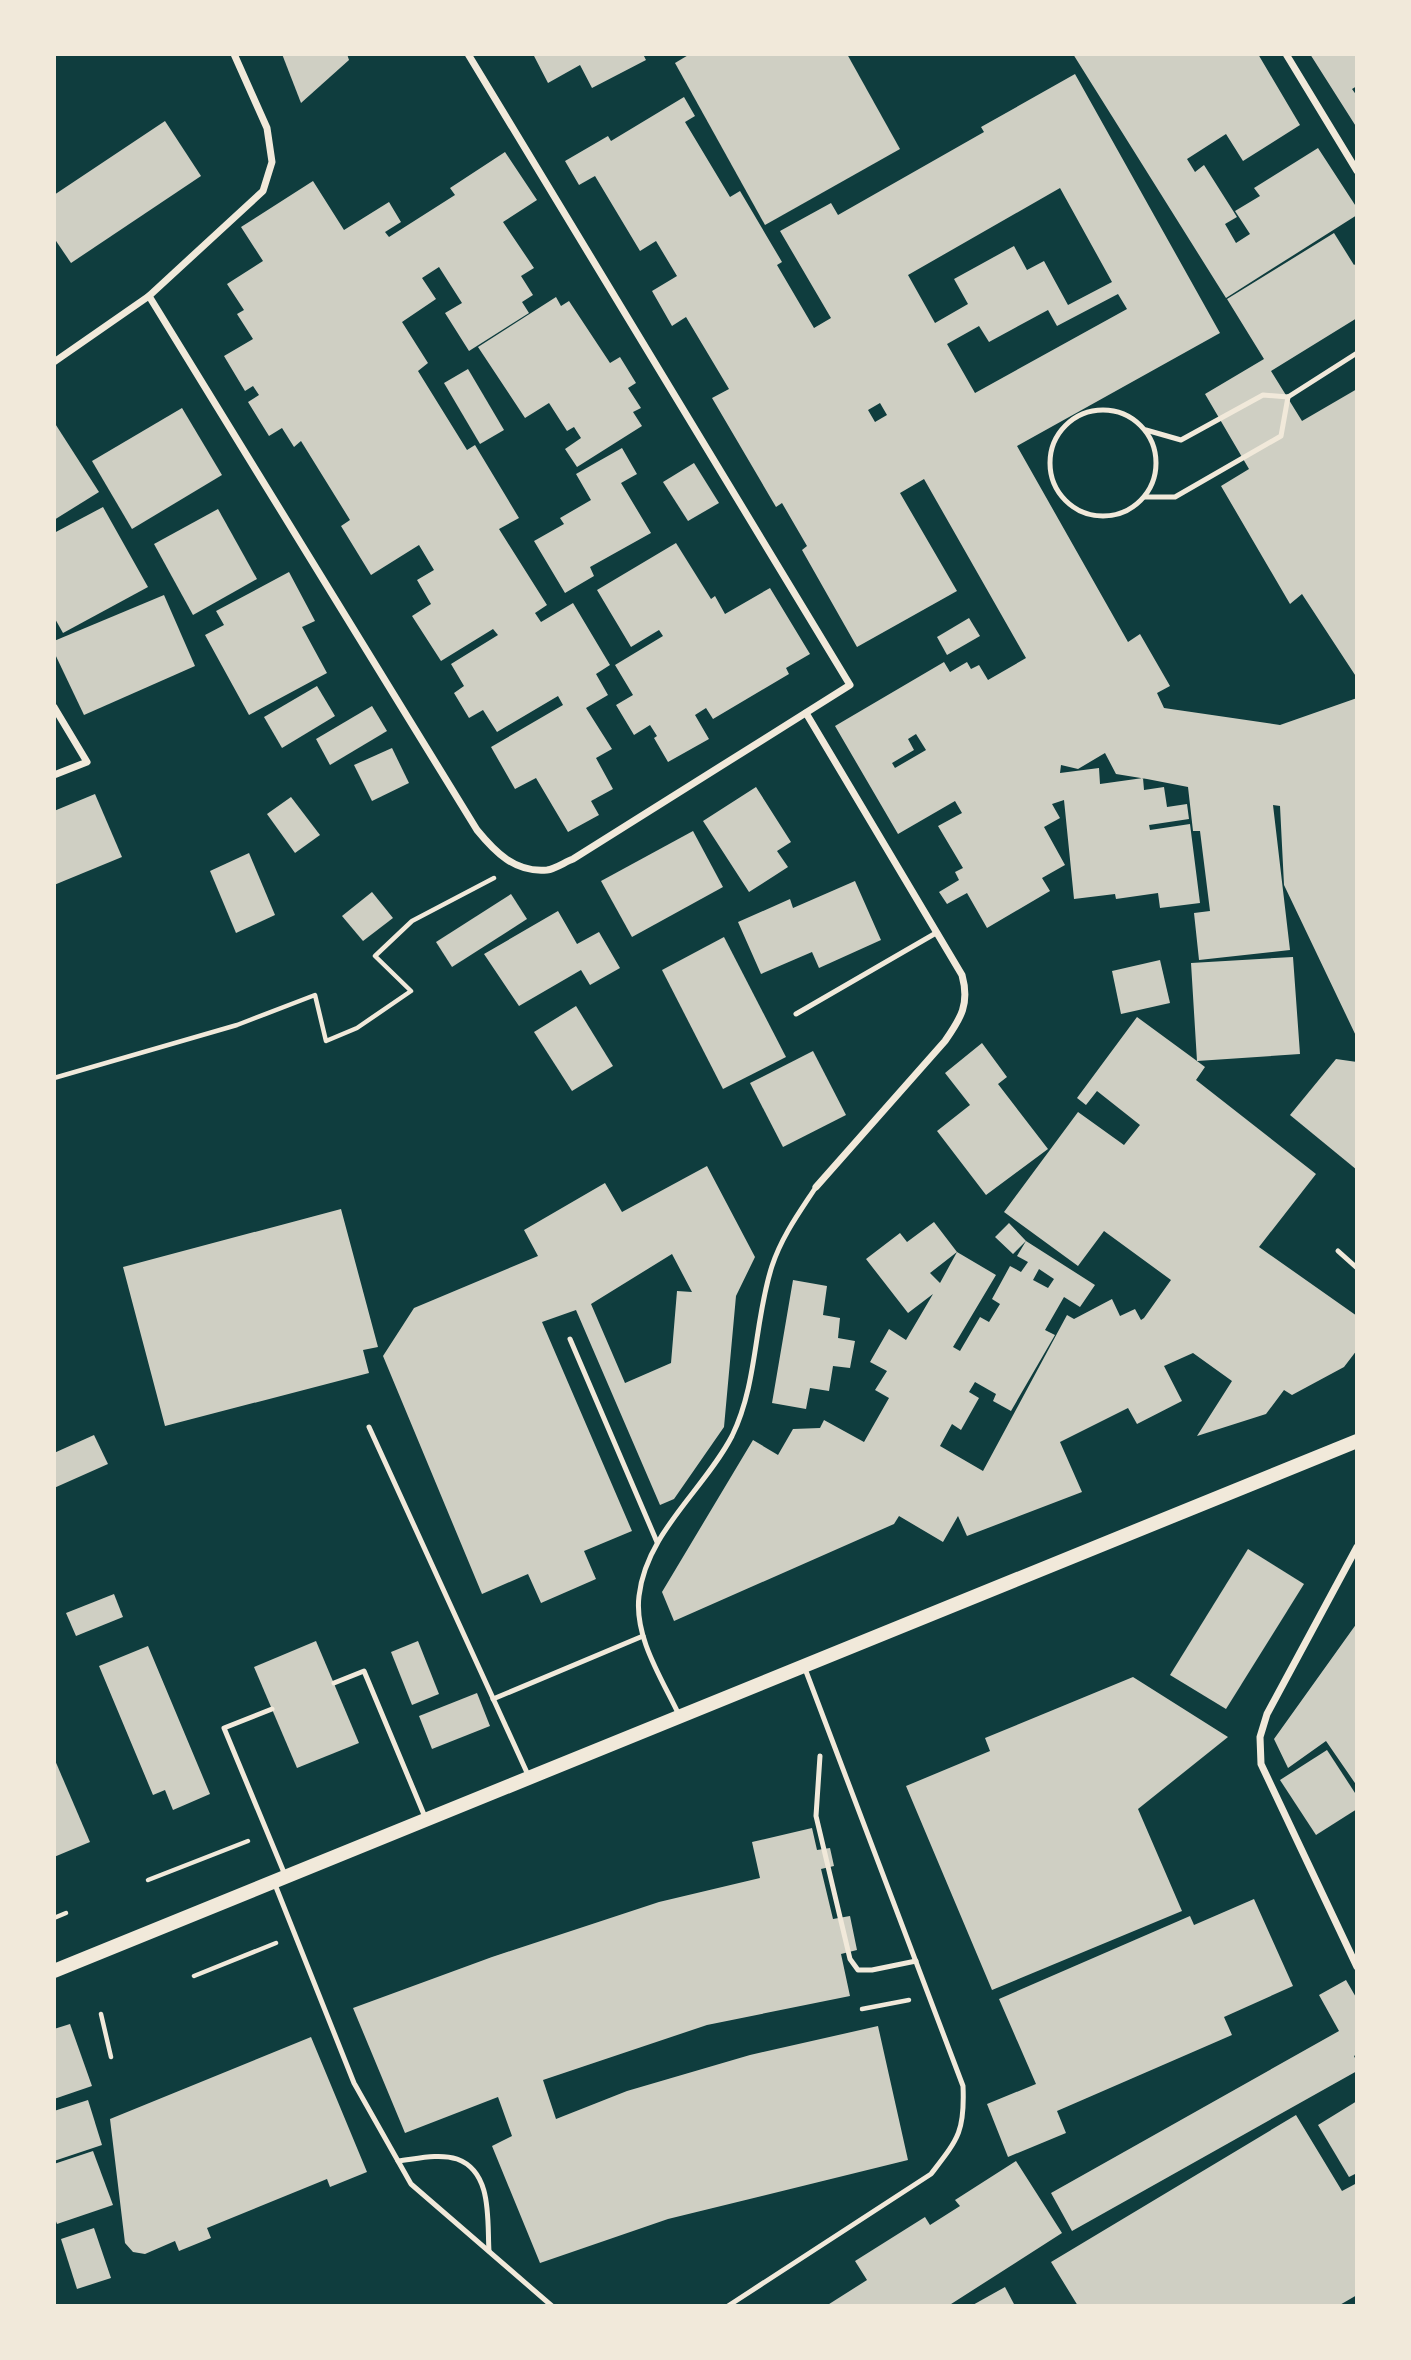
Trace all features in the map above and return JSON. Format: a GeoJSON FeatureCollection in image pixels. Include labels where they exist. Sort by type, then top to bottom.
{"type":"FeatureCollection","features":[{"type":"Feature","properties":{"kind":"main road"},"geometry":{"type":"LineString","coordinates":[[54,1972],[1357,1441]]}},
{"type":"Feature","properties":{"kind":"street"},"geometry":{"type":"LineString","coordinates":[[54,362],[149,296],[263,191],[272,162],[267,128],[234,54]]}},
{"type":"Feature","properties":{"kind":"street"},"geometry":{"type":"LineString","coordinates":[[149,296],[477,830],[500,857],[532,869],[549,870],[573,859],[850,685],[468,54]]}},
{"type":"Feature","properties":{"kind":"street"},"geometry":{"type":"LineString","coordinates":[[1286,54],[1357,171]]}},
{"type":"Feature","properties":{"kind":"street"},"geometry":{"type":"LineString","coordinates":[[54,707],[87,762],[54,775]]}},
{"type":"Feature","properties":{"kind":"street"},"geometry":{"type":"LineString","coordinates":[[806,713],[962,975],[966,990],[965,1007],[945,1041],[816,1187]]}},
{"type":"Feature","properties":{"kind":"street"},"geometry":{"type":"LineString","coordinates":[[1357,1547],[1268,1714],[1260,1737],[1261,1764],[1357,1967]]}},
{"type":"Feature","properties":{"kind":"lane"},"geometry":{"type":"LineString","coordinates":[[1145,430],[1181,440],[1263,396],[1288,397],[1357,353]]}},
{"type":"Feature","properties":{"kind":"lane"},"geometry":{"type":"LineString","coordinates":[[1145,497],[1175,497],[1280,436],[1288,397]]}},
{"type":"Feature","properties":{"kind":"lane"},"geometry":{"type":"LineString","coordinates":[[1103,409],[1127,415],[1145,430],[1156,452],[1156,475],[1145,497],[1126,512],[1102,517],[1079,511],[1060,496],[1050,475],[1050,451],[1061,429],[1080,415],[1103,409]]}},
{"type":"Feature","properties":{"kind":"lane"},"geometry":{"type":"LineString","coordinates":[[796,1014],[936,933]]}},
{"type":"Feature","properties":{"kind":"lane"},"geometry":{"type":"LineString","coordinates":[[680,1716],[643,1636],[638,1615],[641,1579],[657,1542],[732,1436],[743,1410],[772,1268],[783,1236],[816,1187]]}},
{"type":"Feature","properties":{"kind":"lane"},"geometry":{"type":"LineString","coordinates":[[1338,1251],[1357,1268]]}},
{"type":"Feature","properties":{"kind":"lane"},"geometry":{"type":"LineString","coordinates":[[570,1339],[657,1542]]}},
{"type":"Feature","properties":{"kind":"lane"},"geometry":{"type":"LineString","coordinates":[[369,1427],[529,1778]]}},
{"type":"Feature","properties":{"kind":"lane"},"geometry":{"type":"LineString","coordinates":[[493,1699],[643,1636]]}},
{"type":"Feature","properties":{"kind":"lane"},"geometry":{"type":"LineString","coordinates":[[728,2306],[931,2174],[954,2144],[964,2118],[963,2086],[804,1666]]}},
{"type":"Feature","properties":{"kind":"lane"},"geometry":{"type":"LineString","coordinates":[[334,1684],[364,1671],[426,1820]]}},
{"type":"Feature","properties":{"kind":"lane"},"geometry":{"type":"LineString","coordinates":[[272,1709],[224,1728],[268,1833],[296,1935],[354,2083],[411,2184],[552,2306]]}},
{"type":"Feature","properties":{"kind":"lane"},"geometry":{"type":"LineString","coordinates":[[820,1756],[817,1816],[849,1959],[858,1970],[872,1970],[916,1961]]}},
{"type":"Feature","properties":{"kind":"lane"},"geometry":{"type":"LineString","coordinates":[[398,2161],[436,2157],[458,2160],[475,2171],[486,2194],[489,2251]]}},
{"type":"Feature","properties":{"kind":"path"},"geometry":{"type":"LineString","coordinates":[[54,1078],[237,1025],[315,995],[326,1041],[357,1028],[411,991],[375,956],[412,921],[517,865]]}},
{"type":"Feature","properties":{"kind":"path"},"geometry":{"type":"LineString","coordinates":[[148,1880],[268,1833]]}},
{"type":"Feature","properties":{"kind":"path"},"geometry":{"type":"LineString","coordinates":[[54,1918],[66,1913]]}},
{"type":"Feature","properties":{"kind":"path"},"geometry":{"type":"LineString","coordinates":[[194,1976],[296,1935]]}},
{"type":"Feature","properties":{"kind":"path"},"geometry":{"type":"LineString","coordinates":[[862,2009],[929,1996]]}},
{"type":"Feature","properties":{"kind":"path"},"geometry":{"type":"LineString","coordinates":[[101,2014],[111,2057]]}},
{"type":"Feature","properties":{"kind":"building"},"geometry":{"type":"Polygon","coordinates":[[[282,54],[347,54],[349,60],[301,103],[282,54]]]}},
{"type":"Feature","properties":{"kind":"building"},"geometry":{"type":"Polygon","coordinates":[[[533,54],[643,54],[646,60],[592,88],[580,65],[548,83],[533,54]]]}},
{"type":"Feature","properties":{"kind":"building"},"geometry":{"type":"Polygon","coordinates":[[[690,54],[847,54],[900,149],[765,225],[675,63],[690,54]]]}},
{"type":"Feature","properties":{"kind":"building"},"geometry":{"type":"Polygon","coordinates":[[[1073,54],[1258,54],[1300,125],[1243,161],[1226,134],[1187,159],[1195,172],[1204,165],[1237,217],[1225,224],[1236,243],[1250,234],[1235,211],[1260,196],[1254,188],[1318,148],[1357,208],[1357,215],[1226,298],[1073,54]]]}},
{"type":"Feature","properties":{"kind":"building"},"geometry":{"type":"Polygon","coordinates":[[[1310,54],[1357,54],[1357,86],[1352,89],[1357,96],[1357,128],[1310,54]]]}},
{"type":"Feature","properties":{"kind":"building"},"geometry":{"type":"Polygon","coordinates":[[[1075,74],[1220,333],[1017,446],[1128,642],[1140,634],[1170,686],[1157,693],[1164,708],[1280,725],[1357,698],[1357,1038],[1284,885],[1280,806],[1273,805],[1290,950],[1199,960],[1194,913],[1210,911],[1200,831],[1193,831],[1188,787],[1143,778],[1144,790],[1164,787],[1167,807],[1187,804],[1189,819],[1149,825],[1150,830],[1190,824],[1200,903],[1160,908],[1158,893],[1116,899],[1115,894],[1074,899],[1064,800],[1052,804],[1060,818],[1044,827],[1065,865],[1042,878],[1050,891],[987,928],[967,893],[947,904],[939,892],[959,880],[955,872],[963,868],[938,826],[962,813],[955,801],[898,834],[835,726],[944,662],[950,672],[967,662],[971,669],[979,665],[988,680],[1026,658],[924,479],[900,493],[957,591],[857,647],[802,550],[807,546],[782,503],[776,507],[712,398],[729,389],[686,317],[672,326],[652,291],[677,276],[656,241],[640,251],[595,176],[579,185],[565,161],[608,136],[611,141],[684,97],[695,116],[685,122],[730,197],[740,191],[782,262],[777,265],[814,328],[831,318],[780,231],[831,203],[838,215],[984,132],[981,127],[1075,74]],[[1060,188],[908,275],[935,323],[968,304],[954,279],[1014,246],[1027,270],[1044,261],[1068,305],[1112,282],[1060,188]],[[1118,294],[1057,326],[1048,310],[989,342],[979,326],[947,344],[975,393],[1127,309],[1118,294]],[[880,403],[868,410],[875,422],[887,415],[880,403]],[[916,734],[908,739],[914,750],[892,763],[895,768],[926,750],[916,734]],[[1105,753],[1078,769],[1061,765],[1060,773],[1099,768],[1100,784],[1142,778],[1116,774],[1105,753]]]}},
{"type":"Feature","properties":{"kind":"building"},"geometry":{"type":"Polygon","coordinates":[[[165,121],[201,176],[71,263],[54,238],[54,195],[165,121]]]}},
{"type":"Feature","properties":{"kind":"building"},"geometry":{"type":"Polygon","coordinates":[[[505,152],[537,200],[503,222],[534,268],[521,276],[533,295],[522,302],[529,313],[469,351],[445,313],[462,303],[439,267],[422,278],[436,299],[402,322],[428,363],[418,371],[467,450],[475,445],[519,518],[499,529],[547,605],[535,613],[541,622],[573,603],[610,665],[596,674],[608,695],[586,708],[612,749],[596,758],[613,789],[591,801],[599,815],[568,832],[536,778],[515,789],[491,747],[563,705],[558,696],[497,732],[483,710],[469,718],[454,693],[464,686],[451,664],[498,635],[493,629],[441,661],[412,616],[431,604],[417,580],[434,570],[419,545],[371,575],[341,526],[350,520],[301,441],[294,447],[282,428],[269,436],[248,402],[259,395],[253,386],[245,391],[224,356],[253,339],[237,314],[244,310],[227,284],[263,261],[241,227],[313,181],[344,230],[389,202],[401,222],[385,232],[389,237],[455,195],[450,188],[505,152]]]}},
{"type":"Feature","properties":{"kind":"building"},"geometry":{"type":"Polygon","coordinates":[[[1334,233],[1354,265],[1357,263],[1357,318],[1271,371],[1302,421],[1357,389],[1357,678],[1302,594],[1290,604],[1221,486],[1249,469],[1205,394],[1264,359],[1227,299],[1334,233]]]}},
{"type":"Feature","properties":{"kind":"building"},"geometry":{"type":"Polygon","coordinates":[[[556,297],[561,306],[569,301],[610,363],[620,357],[636,383],[628,388],[641,408],[633,412],[642,426],[577,467],[565,449],[581,438],[574,427],[567,431],[549,403],[525,418],[478,347],[556,297]]]}},
{"type":"Feature","properties":{"kind":"building"},"geometry":{"type":"Polygon","coordinates":[[[468,369],[504,430],[480,444],[444,383],[468,369]]]}},
{"type":"Feature","properties":{"kind":"building"},"geometry":{"type":"Polygon","coordinates":[[[182,408],[222,475],[132,529],[92,461],[182,408]]]}},
{"type":"Feature","properties":{"kind":"building"},"geometry":{"type":"Polygon","coordinates":[[[54,422],[99,492],[54,520],[54,422]]]}},
{"type":"Feature","properties":{"kind":"building"},"geometry":{"type":"Polygon","coordinates":[[[622,448],[637,474],[621,483],[651,533],[590,567],[594,576],[565,593],[534,541],[564,524],[560,518],[591,500],[576,474],[622,448]]]}},
{"type":"Feature","properties":{"kind":"building"},"geometry":{"type":"Polygon","coordinates":[[[694,463],[719,503],[688,521],[663,482],[694,463]]]}},
{"type":"Feature","properties":{"kind":"building"},"geometry":{"type":"Polygon","coordinates":[[[103,507],[148,587],[63,633],[54,617],[54,533],[103,507]]]}},
{"type":"Feature","properties":{"kind":"building"},"geometry":{"type":"Polygon","coordinates":[[[218,509],[257,579],[193,615],[154,544],[218,509]]]}},
{"type":"Feature","properties":{"kind":"building"},"geometry":{"type":"Polygon","coordinates":[[[676,543],[711,599],[715,596],[725,614],[770,588],[810,654],[786,668],[789,674],[713,719],[706,708],[695,715],[709,739],[668,762],[650,725],[634,735],[616,705],[633,695],[615,665],[663,636],[659,630],[631,647],[597,590],[676,543]]]}},
{"type":"Feature","properties":{"kind":"building"},"geometry":{"type":"Polygon","coordinates":[[[289,572],[315,621],[302,627],[327,673],[249,715],[205,635],[224,625],[216,611],[289,572]]]}},
{"type":"Feature","properties":{"kind":"building"},"geometry":{"type":"Polygon","coordinates":[[[164,595],[195,666],[84,715],[54,652],[54,641],[164,595]]]}},
{"type":"Feature","properties":{"kind":"building"},"geometry":{"type":"Polygon","coordinates":[[[969,618],[980,636],[947,655],[937,637],[969,618]]]}},
{"type":"Feature","properties":{"kind":"building"},"geometry":{"type":"Polygon","coordinates":[[[317,686],[335,716],[282,748],[264,717],[317,686]]]}},
{"type":"Feature","properties":{"kind":"building"},"geometry":{"type":"Polygon","coordinates":[[[372,706],[387,731],[330,765],[316,739],[372,706]]]}},
{"type":"Feature","properties":{"kind":"building"},"geometry":{"type":"Polygon","coordinates":[[[392,748],[409,783],[372,801],[354,765],[392,748]]]}},
{"type":"Feature","properties":{"kind":"building"},"geometry":{"type":"Polygon","coordinates":[[[756,787],[791,842],[777,851],[788,867],[749,892],[703,821],[756,787]]]}},
{"type":"Feature","properties":{"kind":"building"},"geometry":{"type":"Polygon","coordinates":[[[95,794],[122,857],[54,885],[54,811],[95,794]]]}},
{"type":"Feature","properties":{"kind":"building"},"geometry":{"type":"Polygon","coordinates":[[[291,797],[320,835],[295,853],[267,814],[291,797]]]}},
{"type":"Feature","properties":{"kind":"building"},"geometry":{"type":"Polygon","coordinates":[[[693,831],[723,887],[632,937],[601,881],[693,831]]]}},
{"type":"Feature","properties":{"kind":"building"},"geometry":{"type":"Polygon","coordinates":[[[249,853],[275,915],[236,933],[210,871],[249,853]]]}},
{"type":"Feature","properties":{"kind":"building"},"geometry":{"type":"Polygon","coordinates":[[[855,881],[881,940],[819,968],[812,952],[761,974],[738,922],[790,899],[793,908],[855,881]]]}},
{"type":"Feature","properties":{"kind":"building"},"geometry":{"type":"Polygon","coordinates":[[[372,892],[393,918],[363,941],[342,916],[372,892]]]}},
{"type":"Feature","properties":{"kind":"building"},"geometry":{"type":"Polygon","coordinates":[[[511,894],[527,919],[452,967],[436,942],[511,894]]]}},
{"type":"Feature","properties":{"kind":"building"},"geometry":{"type":"Polygon","coordinates":[[[558,911],[577,944],[599,932],[620,968],[590,985],[581,970],[519,1006],[484,954],[558,911]]]}},
{"type":"Feature","properties":{"kind":"building"},"geometry":{"type":"Polygon","coordinates":[[[724,937],[786,1057],[723,1089],[662,970],[724,937]]]}},
{"type":"Feature","properties":{"kind":"building"},"geometry":{"type":"Polygon","coordinates":[[[1293,957],[1300,1054],[1197,1061],[1191,963],[1293,957]]]}},
{"type":"Feature","properties":{"kind":"building"},"geometry":{"type":"Polygon","coordinates":[[[1160,960],[1170,1003],[1121,1014],[1112,971],[1160,960]]]}},
{"type":"Feature","properties":{"kind":"building"},"geometry":{"type":"Polygon","coordinates":[[[576,1006],[613,1066],[572,1091],[534,1032],[576,1006]]]}},
{"type":"Feature","properties":{"kind":"building"},"geometry":{"type":"Polygon","coordinates":[[[1137,1017],[1205,1067],[1196,1080],[1316,1174],[1259,1247],[1357,1316],[1357,1350],[1344,1367],[1292,1395],[1284,1390],[1266,1414],[1197,1436],[1232,1381],[1193,1353],[1164,1366],[1182,1401],[1137,1424],[1128,1408],[1060,1442],[1082,1492],[967,1536],[958,1516],[943,1542],[899,1516],[894,1524],[674,1621],[662,1592],[753,1440],[778,1455],[793,1429],[820,1428],[824,1420],[864,1442],[889,1398],[875,1390],[887,1371],[870,1362],[889,1329],[906,1340],[933,1294],[908,1313],[866,1259],[900,1233],[907,1242],[934,1222],[957,1252],[996,1275],[953,1347],[960,1351],[980,1317],[989,1322],[1000,1304],[992,1299],[1010,1266],[1021,1272],[1028,1262],[1017,1256],[1026,1241],[1095,1285],[1080,1307],[1064,1297],[1045,1330],[1055,1335],[1011,1411],[993,1401],[996,1394],[975,1382],[969,1392],[979,1398],[961,1430],[952,1424],[940,1446],[983,1471],[1067,1315],[1074,1319],[1112,1299],[1120,1316],[1135,1309],[1141,1320],[1171,1280],[1104,1231],[1078,1266],[1004,1212],[1078,1112],[1124,1145],[1140,1125],[1097,1091],[1086,1105],[1077,1098],[1137,1017]],[[957,1252],[930,1273],[940,1283],[957,1252]],[[1039,1269],[1033,1280],[1048,1288],[1054,1279],[1039,1269]]]}},
{"type":"Feature","properties":{"kind":"building"},"geometry":{"type":"Polygon","coordinates":[[[982,1043],[1007,1077],[998,1084],[1048,1149],[986,1195],[937,1131],[970,1105],[945,1073],[982,1043]]]}},
{"type":"Feature","properties":{"kind":"building"},"geometry":{"type":"Polygon","coordinates":[[[813,1051],[846,1115],[783,1147],[750,1083],[813,1051]]]}},
{"type":"Feature","properties":{"kind":"building"},"geometry":{"type":"Polygon","coordinates":[[[1336,1059],[1357,1062],[1357,1170],[1290,1115],[1336,1059]]]}},
{"type":"Feature","properties":{"kind":"building"},"geometry":{"type":"Polygon","coordinates":[[[707,1166],[755,1257],[736,1296],[724,1427],[674,1499],[660,1505],[576,1310],[542,1322],[632,1531],[584,1551],[596,1579],[541,1603],[528,1574],[482,1594],[383,1356],[414,1308],[538,1256],[524,1230],[605,1183],[622,1212],[707,1166]],[[672,1254],[591,1304],[625,1383],[671,1363],[677,1291],[692,1292],[672,1254]]]}},
{"type":"Feature","properties":{"kind":"building"},"geometry":{"type":"Polygon","coordinates":[[[341,1209],[378,1347],[363,1350],[369,1373],[165,1426],[123,1267],[341,1209]]]}},
{"type":"Feature","properties":{"kind":"building"},"geometry":{"type":"Polygon","coordinates":[[[1009,1223],[1026,1241],[1013,1254],[995,1237],[1009,1223]]]}},
{"type":"Feature","properties":{"kind":"building"},"geometry":{"type":"Polygon","coordinates":[[[793,1280],[827,1286],[823,1315],[840,1318],[838,1338],[855,1341],[850,1368],[833,1366],[829,1391],[810,1388],[806,1409],[772,1403],[793,1280]]]}},
{"type":"Feature","properties":{"kind":"building"},"geometry":{"type":"Polygon","coordinates":[[[94,1435],[108,1464],[54,1488],[54,1453],[94,1435]]]}},
{"type":"Feature","properties":{"kind":"building"},"geometry":{"type":"Polygon","coordinates":[[[1248,1549],[1304,1584],[1226,1709],[1170,1675],[1248,1549]]]}},
{"type":"Feature","properties":{"kind":"building"},"geometry":{"type":"Polygon","coordinates":[[[114,1594],[123,1617],[76,1636],[66,1613],[114,1594]]]}},
{"type":"Feature","properties":{"kind":"building"},"geometry":{"type":"Polygon","coordinates":[[[1357,1623],[1357,1786],[1326,1741],[1288,1768],[1274,1739],[1357,1623]]]}},
{"type":"Feature","properties":{"kind":"building"},"geometry":{"type":"Polygon","coordinates":[[[316,1641],[359,1743],[297,1768],[254,1667],[316,1641]]]}},
{"type":"Feature","properties":{"kind":"building"},"geometry":{"type":"Polygon","coordinates":[[[418,1641],[439,1694],[412,1705],[391,1652],[418,1641]]]}},
{"type":"Feature","properties":{"kind":"building"},"geometry":{"type":"Polygon","coordinates":[[[148,1646],[210,1794],[173,1810],[165,1790],[153,1795],[99,1666],[148,1646]]]}},
{"type":"Feature","properties":{"kind":"building"},"geometry":{"type":"Polygon","coordinates":[[[1133,1677],[1228,1737],[1138,1809],[1182,1911],[992,1990],[906,1786],[990,1751],[985,1738],[1133,1677]]]}},
{"type":"Feature","properties":{"kind":"building"},"geometry":{"type":"Polygon","coordinates":[[[477,1693],[490,1726],[432,1749],[419,1716],[477,1693]]]}},
{"type":"Feature","properties":{"kind":"building"},"geometry":{"type":"Polygon","coordinates":[[[1327,1750],[1357,1796],[1357,1809],[1316,1835],[1280,1780],[1327,1750]]]}},
{"type":"Feature","properties":{"kind":"building"},"geometry":{"type":"Polygon","coordinates":[[[54,1758],[90,1842],[54,1857],[54,1758]]]}},
{"type":"Feature","properties":{"kind":"building"},"geometry":{"type":"Polygon","coordinates":[[[812,1828],[817,1850],[830,1848],[834,1866],[821,1869],[833,1919],[850,1916],[857,1950],[841,1954],[850,1996],[707,2025],[543,2080],[556,2119],[627,2091],[750,2055],[878,2026],[908,2160],[668,2219],[540,2263],[492,2146],[512,2136],[498,2097],[405,2133],[353,2008],[492,1957],[659,1902],[760,1878],[752,1842],[812,1828]]]}},
{"type":"Feature","properties":{"kind":"building"},"geometry":{"type":"Polygon","coordinates":[[[1254,1899],[1293,1986],[1224,2017],[1232,2035],[1057,2111],[1066,2133],[1008,2157],[987,2104],[1036,2084],[999,1999],[1190,1916],[1194,1925],[1254,1899]]]}},
{"type":"Feature","properties":{"kind":"building"},"geometry":{"type":"Polygon","coordinates":[[[1346,1980],[1357,1999],[1357,2054],[1354,2056],[1357,2071],[1072,2231],[1051,2193],[1339,2031],[1319,1995],[1346,1980]]]}},
{"type":"Feature","properties":{"kind":"building"},"geometry":{"type":"Polygon","coordinates":[[[70,2024],[92,2086],[54,2099],[54,2029],[70,2024]]]}},
{"type":"Feature","properties":{"kind":"building"},"geometry":{"type":"Polygon","coordinates":[[[311,2037],[367,2172],[330,2187],[327,2179],[207,2228],[211,2238],[179,2251],[175,2241],[145,2254],[133,2252],[125,2243],[110,2119],[311,2037]]]}},
{"type":"Feature","properties":{"kind":"building"},"geometry":{"type":"Polygon","coordinates":[[[88,2100],[102,2145],[54,2161],[54,2111],[88,2100]]]}},
{"type":"Feature","properties":{"kind":"building"},"geometry":{"type":"Polygon","coordinates":[[[1357,2101],[1357,2173],[1349,2177],[1318,2125],[1357,2101]]]}},
{"type":"Feature","properties":{"kind":"building"},"geometry":{"type":"Polygon","coordinates":[[[1296,2115],[1342,2191],[1357,2183],[1357,2295],[1338,2306],[1078,2306],[1051,2262],[1296,2115]]]}},
{"type":"Feature","properties":{"kind":"building"},"geometry":{"type":"Polygon","coordinates":[[[93,2151],[113,2205],[57,2224],[54,2216],[54,2164],[93,2151]]]}},
{"type":"Feature","properties":{"kind":"building"},"geometry":{"type":"Polygon","coordinates":[[[1016,2161],[1062,2233],[948,2306],[826,2306],[867,2280],[855,2261],[925,2217],[930,2225],[960,2206],[955,2200],[1016,2161]]]}},
{"type":"Feature","properties":{"kind":"building"},"geometry":{"type":"Polygon","coordinates":[[[94,2228],[111,2278],[77,2289],[61,2239],[94,2228]]]}},
{"type":"Feature","properties":{"kind":"building"},"geometry":{"type":"Polygon","coordinates":[[[1005,2287],[1015,2306],[971,2306],[1005,2287]]]}}]}
